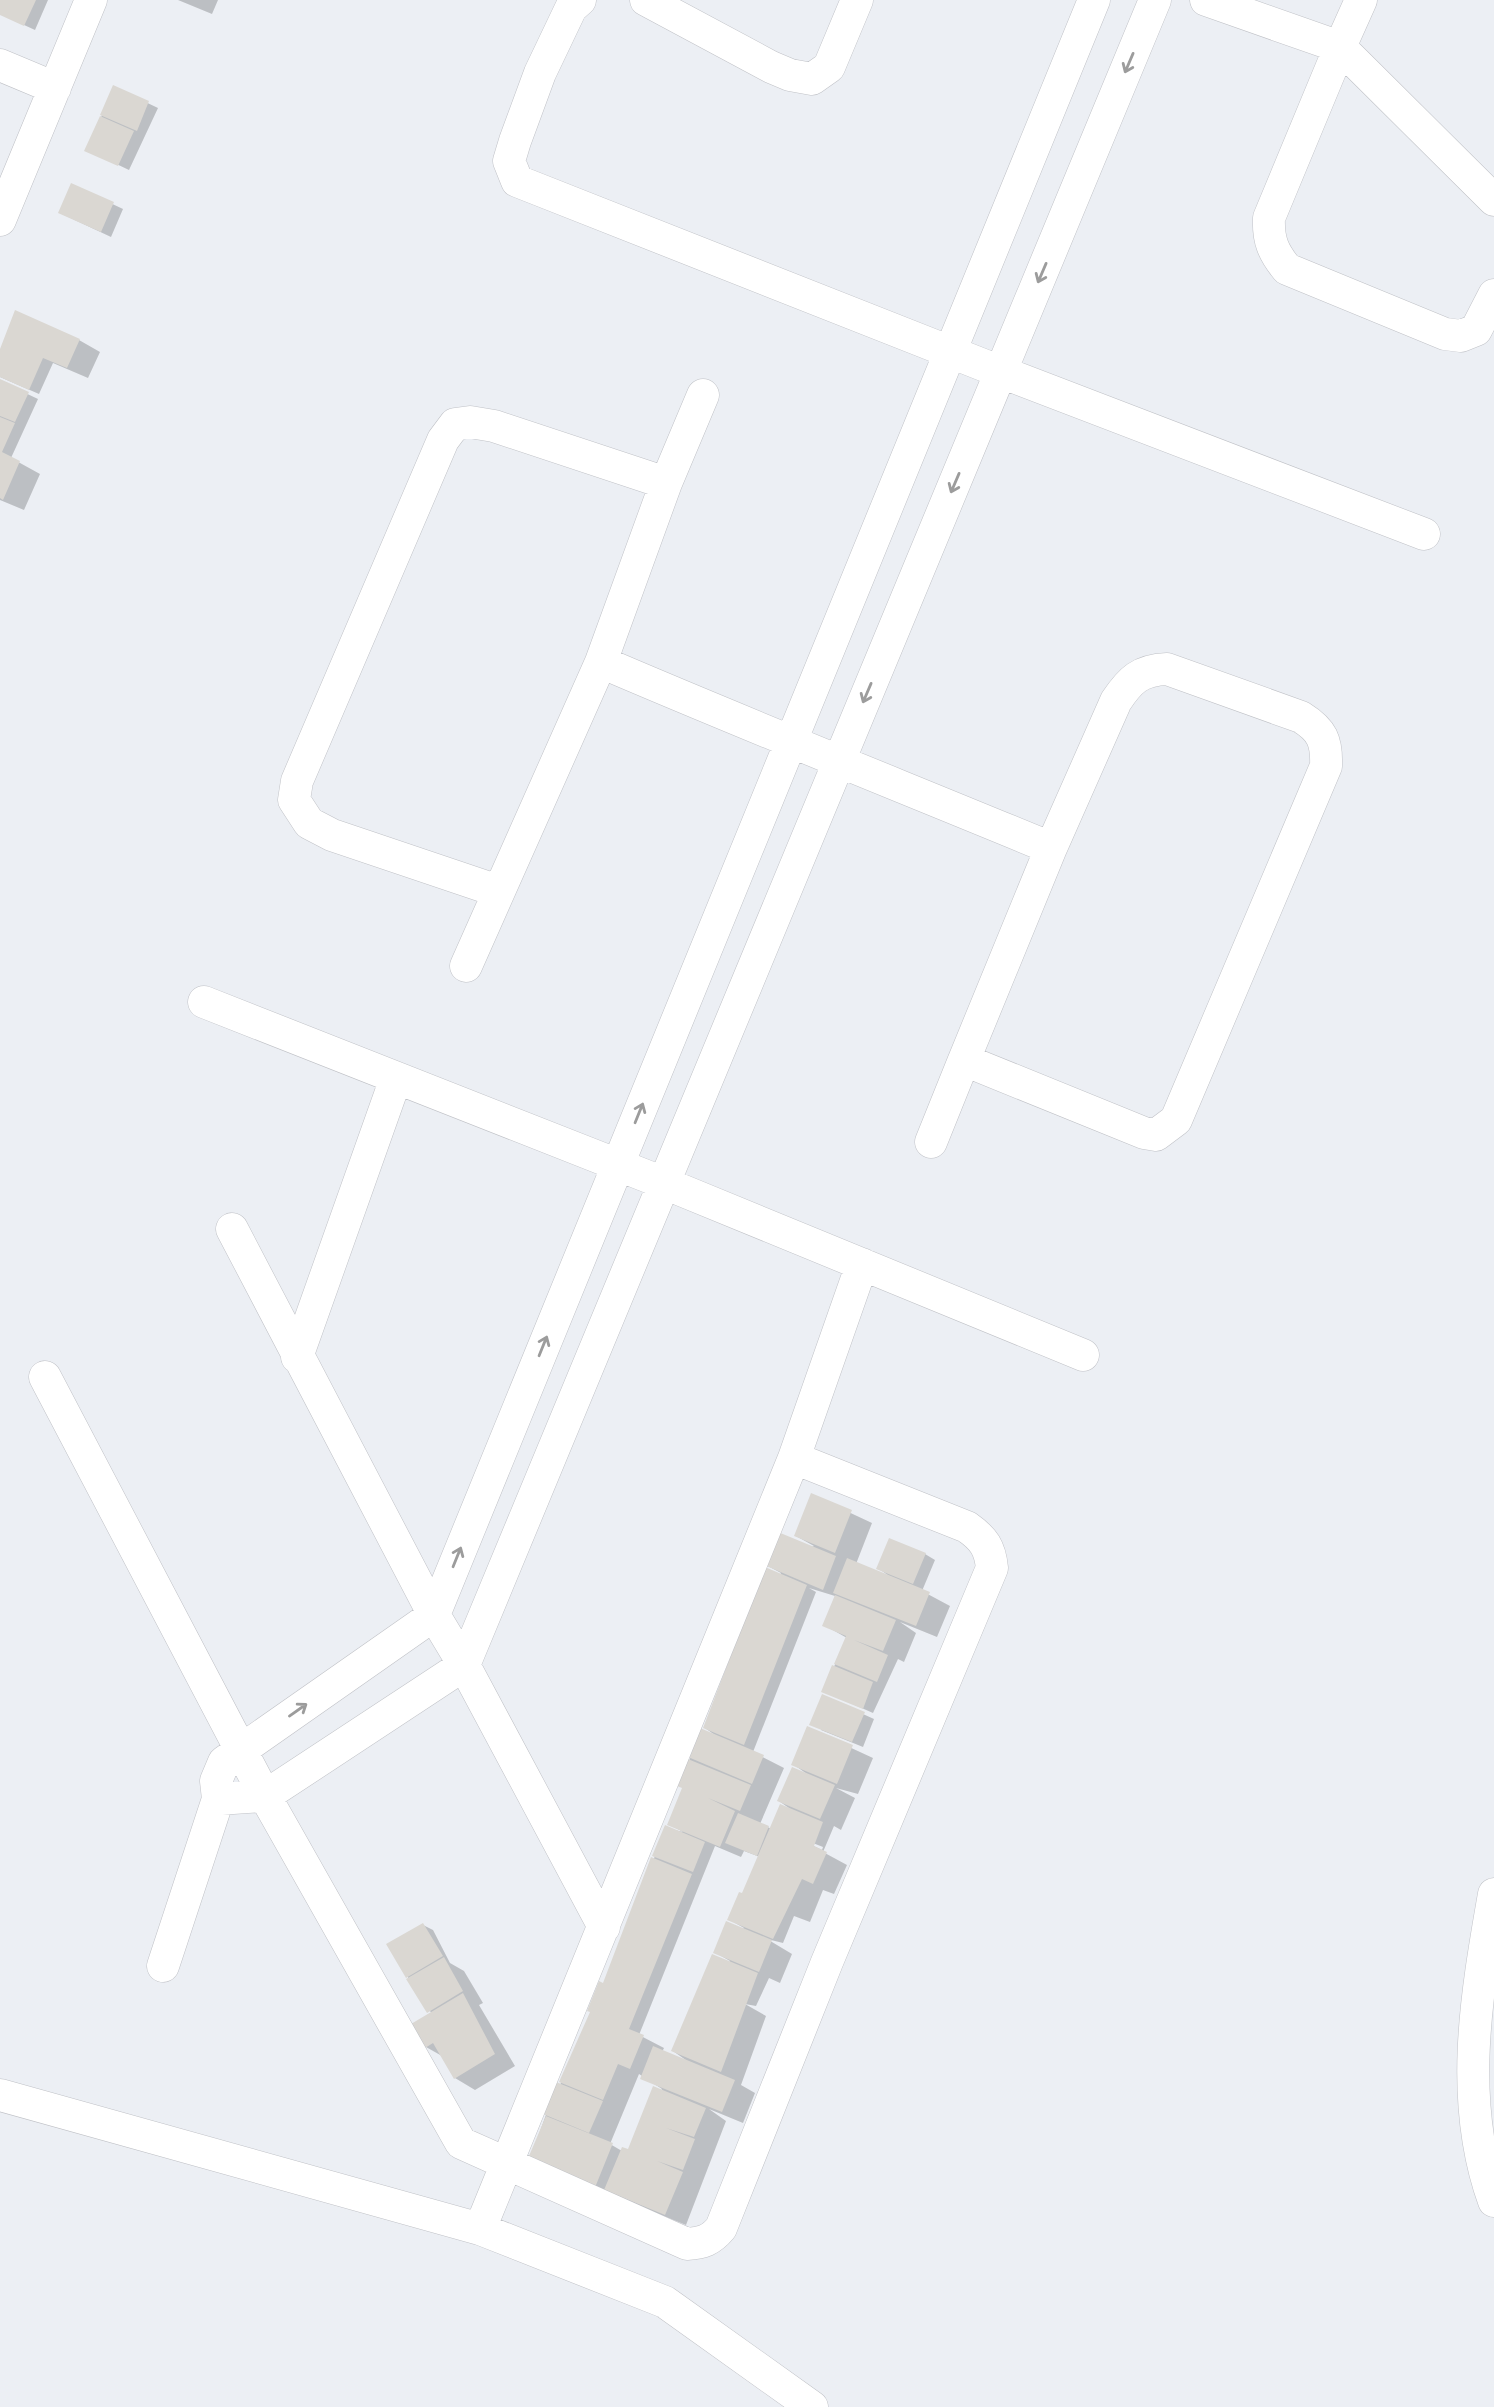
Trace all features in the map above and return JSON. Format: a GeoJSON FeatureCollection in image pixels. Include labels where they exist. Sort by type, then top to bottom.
{"type":"FeatureCollection","features":[{"type":"Feature","properties":{"kind":"street"},"geometry":{"type":"LineString","coordinates":[[0,220],[91,0]]}},
{"type":"Feature","properties":{"kind":"street"},"geometry":{"type":"LineString","coordinates":[[580,0],[571,8],[524,115],[509,161],[517,181],[1001,372],[1424,534]]}},
{"type":"Feature","properties":{"kind":"street"},"geometry":{"type":"LineString","coordinates":[[646,0],[771,67],[790,75],[812,79],[829,67],[857,0]]}},
{"type":"Feature","properties":{"kind":"street"},"geometry":{"type":"LineString","coordinates":[[163,1966],[218,1800],[219,1770],[224,1762],[434,1615],[1094,0]]}},
{"type":"Feature","properties":{"kind":"street"},"geometry":{"type":"LineString","coordinates":[[1206,0],[1340,47],[1494,200]]}},
{"type":"Feature","properties":{"kind":"street"},"geometry":{"type":"LineString","coordinates":[[1361,0],[1269,218],[1268,236],[1274,253],[1287,269],[1445,334],[1461,336],[1476,330],[1494,295]]}},
{"type":"Feature","properties":{"kind":"street"},"geometry":{"type":"LineString","coordinates":[[218,1800],[265,1796],[464,1665],[1001,372],[1152,1]]}},
{"type":"Feature","properties":{"kind":"street"},"geometry":{"type":"LineString","coordinates":[[0,65],[55,88]]}},
{"type":"Feature","properties":{"kind":"street"},"geometry":{"type":"LineString","coordinates":[[466,966],[601,662],[666,483],[703,395]]}},
{"type":"Feature","properties":{"kind":"street"},"geometry":{"type":"LineString","coordinates":[[498,891],[332,835],[309,823],[293,800],[297,780],[443,440],[455,424],[470,422],[494,426],[666,483]]}},
{"type":"Feature","properties":{"kind":"street"},"geometry":{"type":"LineString","coordinates":[[601,662],[790,743],[839,760],[1051,848]]}},
{"type":"Feature","properties":{"kind":"street"},"geometry":{"type":"LineString","coordinates":[[931,1142],[964,1060],[1051,848],[1116,701],[1130,680],[1148,670],[1167,669],[1301,717],[1318,727],[1326,746],[1326,766],[1176,1120],[1167,1129],[1156,1135],[1144,1133],[964,1060]]}},
{"type":"Feature","properties":{"kind":"street"},"geometry":{"type":"LineString","coordinates":[[204,1002],[664,1183],[1083,1355]]}},
{"type":"Feature","properties":{"kind":"street"},"geometry":{"type":"LineString","coordinates":[[297,1357],[396,1078]]}},
{"type":"Feature","properties":{"kind":"street"},"geometry":{"type":"LineString","coordinates":[[232,1229],[434,1615],[464,1665],[604,1927]]}},
{"type":"Feature","properties":{"kind":"street"},"geometry":{"type":"LineString","coordinates":[[480,2229],[794,1458],[862,1264]]}},
{"type":"Feature","properties":{"kind":"street"},"geometry":{"type":"LineString","coordinates":[[45,1377],[243,1749],[265,1796],[459,2140],[508,2165],[687,2244],[702,2243],[713,2238],[722,2228],[827,1962],[992,1568],[990,1552],[982,1538],[967,1527],[794,1458]]}},
{"type":"Feature","properties":{"kind":"street"},"geometry":{"type":"LineString","coordinates":[[1494,1894],[1481,1969],[1472,2081],[1474,2124],[1482,2169],[1494,2201]]}},
{"type":"Feature","properties":{"kind":"street"},"geometry":{"type":"LineString","coordinates":[[0,2095],[480,2229],[665,2302],[811,2407]]}},
{"type":"Feature","properties":{"kind":"building"},"geometry":{"type":"Polygon","coordinates":[[[0,0],[36,0],[24,26],[0,15],[0,0]]]}},
{"type":"Feature","properties":{"kind":"building"},"geometry":{"type":"Polygon","coordinates":[[[113,85],[149,101],[137,131],[100,115],[113,85]]]}},
{"type":"Feature","properties":{"kind":"building"},"geometry":{"type":"Polygon","coordinates":[[[100,116],[134,131],[118,166],[84,151],[100,116]]]}},
{"type":"Feature","properties":{"kind":"building"},"geometry":{"type":"Polygon","coordinates":[[[71,183],[114,202],[101,232],[58,213],[71,183]]]}},
{"type":"Feature","properties":{"kind":"building"},"geometry":{"type":"Polygon","coordinates":[[[15,310],[80,339],[67,368],[43,358],[29,390],[0,377],[0,349],[15,310]]]}},
{"type":"Feature","properties":{"kind":"building"},"geometry":{"type":"Polygon","coordinates":[[[0,379],[29,392],[15,422],[0,416],[0,379]]]}},
{"type":"Feature","properties":{"kind":"building"},"geometry":{"type":"Polygon","coordinates":[[[0,417],[15,423],[2,452],[20,461],[3,500],[0,498],[0,417]]]}},
{"type":"Feature","properties":{"kind":"building"},"geometry":{"type":"Polygon","coordinates":[[[811,1493],[852,1510],[835,1553],[794,1536],[811,1493]]]}},
{"type":"Feature","properties":{"kind":"building"},"geometry":{"type":"Polygon","coordinates":[[[778,1532],[836,1556],[823,1590],[764,1565],[778,1532]]]}},
{"type":"Feature","properties":{"kind":"building"},"geometry":{"type":"Polygon","coordinates":[[[889,1538],[926,1553],[913,1584],[876,1569],[889,1538]]]}},
{"type":"Feature","properties":{"kind":"building"},"geometry":{"type":"Polygon","coordinates":[[[847,1558],[930,1592],[916,1626],[833,1593],[847,1558]]]}},
{"type":"Feature","properties":{"kind":"building"},"geometry":{"type":"Polygon","coordinates":[[[765,1567],[807,1585],[744,1745],[703,1728],[765,1567]]]}},
{"type":"Feature","properties":{"kind":"building"},"geometry":{"type":"Polygon","coordinates":[[[835,1595],[896,1620],[883,1651],[854,1640],[888,1655],[877,1682],[834,1664],[846,1636],[822,1626],[835,1595]]]}},
{"type":"Feature","properties":{"kind":"building"},"geometry":{"type":"Polygon","coordinates":[[[832,1665],[873,1682],[863,1709],[821,1692],[832,1665]]]}},
{"type":"Feature","properties":{"kind":"building"},"geometry":{"type":"Polygon","coordinates":[[[822,1694],[865,1712],[852,1742],[809,1725],[822,1694]]]}},
{"type":"Feature","properties":{"kind":"building"},"geometry":{"type":"Polygon","coordinates":[[[807,1726],[853,1745],[837,1784],[791,1765],[807,1726]]]}},
{"type":"Feature","properties":{"kind":"building"},"geometry":{"type":"Polygon","coordinates":[[[700,1728],[764,1755],[752,1784],[688,1757],[700,1728]]]}},
{"type":"Feature","properties":{"kind":"building"},"geometry":{"type":"Polygon","coordinates":[[[683,1757],[751,1785],[740,1811],[708,1798],[735,1811],[720,1847],[667,1825],[682,1788],[672,1784],[683,1757]]]}},
{"type":"Feature","properties":{"kind":"building"},"geometry":{"type":"Polygon","coordinates":[[[792,1767],[835,1785],[820,1819],[777,1801],[792,1767]]]}},
{"type":"Feature","properties":{"kind":"building"},"geometry":{"type":"Polygon","coordinates":[[[780,1804],[823,1822],[814,1846],[827,1852],[813,1884],[802,1879],[773,1939],[727,1920],[739,1892],[742,1893],[780,1804]]]}},
{"type":"Feature","properties":{"kind":"building"},"geometry":{"type":"Polygon","coordinates":[[[738,1813],[769,1826],[757,1856],[725,1843],[738,1813]]]}},
{"type":"Feature","properties":{"kind":"building"},"geometry":{"type":"Polygon","coordinates":[[[665,1825],[705,1842],[693,1872],[652,1856],[665,1825]]]}},
{"type":"Feature","properties":{"kind":"building"},"geometry":{"type":"Polygon","coordinates":[[[651,1857],[692,1874],[629,2029],[644,2035],[630,2069],[618,2064],[603,2100],[559,2082],[590,2012],[587,2011],[599,1981],[603,1983],[651,1857]]]}},
{"type":"Feature","properties":{"kind":"building"},"geometry":{"type":"Polygon","coordinates":[[[726,1921],[772,1940],[759,1972],[713,1953],[726,1921]]]}},
{"type":"Feature","properties":{"kind":"building"},"geometry":{"type":"Polygon","coordinates":[[[423,1923],[443,1956],[406,1978],[386,1944],[423,1923]]]}},
{"type":"Feature","properties":{"kind":"building"},"geometry":{"type":"Polygon","coordinates":[[[712,1954],[758,1973],[721,2072],[671,2051],[712,1954]]]}},
{"type":"Feature","properties":{"kind":"building"},"geometry":{"type":"Polygon","coordinates":[[[444,1957],[463,1991],[427,2013],[406,1979],[444,1957]]]}},
{"type":"Feature","properties":{"kind":"building"},"geometry":{"type":"Polygon","coordinates":[[[463,1993],[495,2054],[454,2079],[433,2043],[425,2048],[411,2024],[463,1993]]]}},
{"type":"Feature","properties":{"kind":"building"},"geometry":{"type":"Polygon","coordinates":[[[653,2046],[735,2080],[722,2112],[640,2079],[653,2046]]]}},
{"type":"Feature","properties":{"kind":"building"},"geometry":{"type":"Polygon","coordinates":[[[556,2082],[603,2101],[589,2133],[543,2114],[556,2082]]]}},
{"type":"Feature","properties":{"kind":"building"},"geometry":{"type":"Polygon","coordinates":[[[653,2086],[706,2108],[694,2137],[666,2128],[695,2139],[683,2170],[657,2161],[683,2172],[665,2215],[604,2190],[622,2147],[628,2149],[653,2086]]]}},
{"type":"Feature","properties":{"kind":"building"},"geometry":{"type":"Polygon","coordinates":[[[546,2116],[613,2143],[594,2190],[526,2163],[546,2116]]]}}]}
